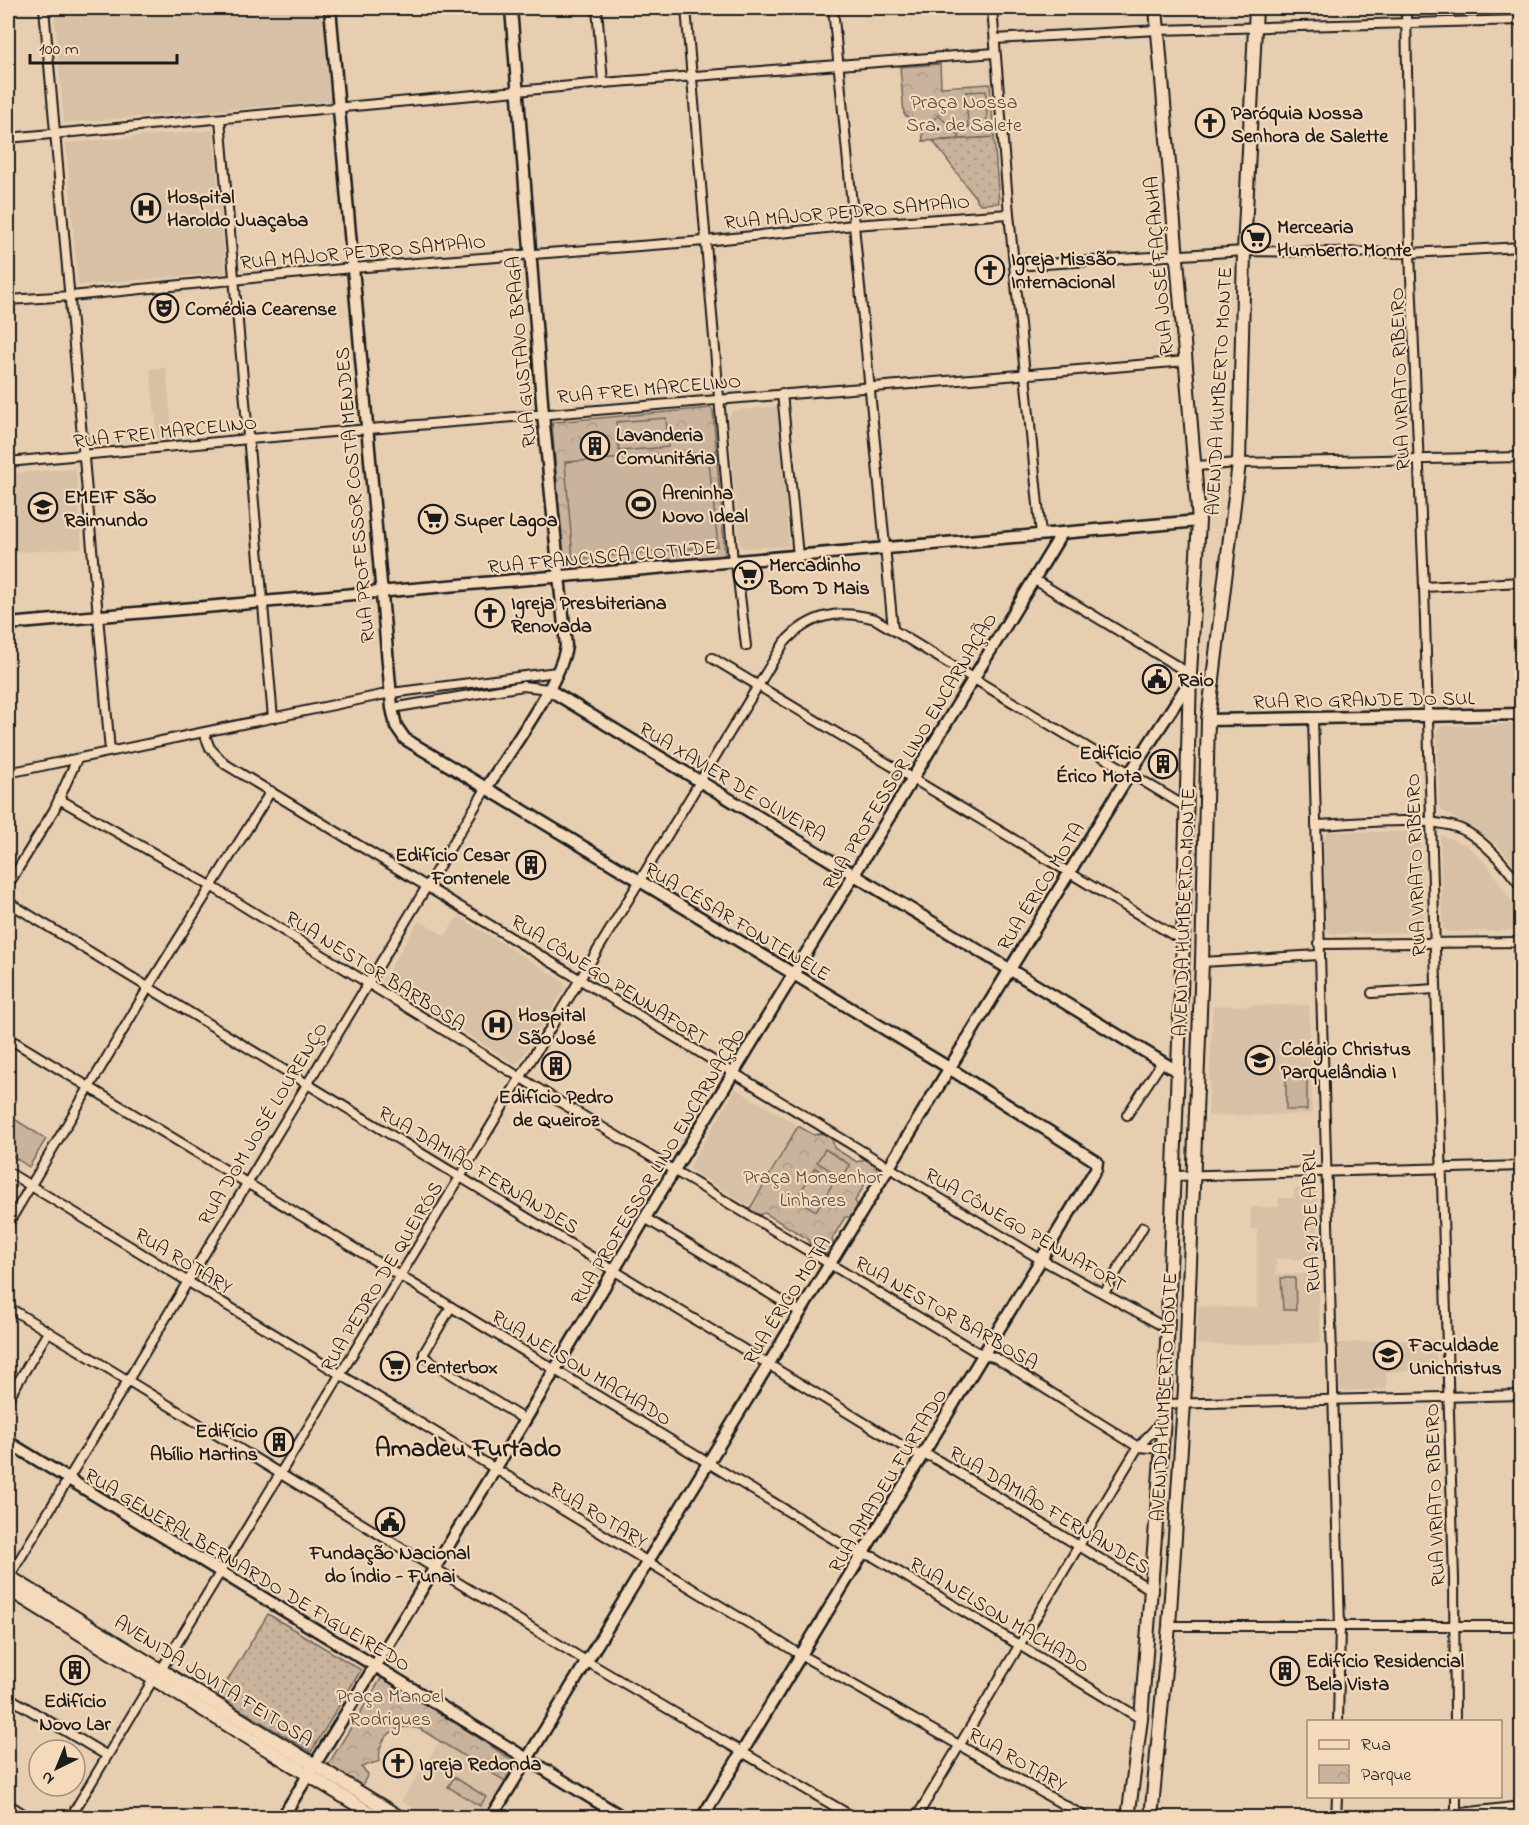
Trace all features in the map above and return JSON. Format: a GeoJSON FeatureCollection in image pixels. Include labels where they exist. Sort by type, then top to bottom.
{"type":"FeatureCollection","features":[{"type":"Feature","properties":{"kind":"main road","name":"RUA JOSÉ FAÇANHA"},"geometry":{"type":"LineString","coordinates":[[1156,8],[1199,521]]}},
{"type":"Feature","properties":{"kind":"main road","name":"AVENIDA HUMBERTO MONTE"},"geometry":{"type":"LineString","coordinates":[[1151,1818],[1169,1626],[1184,1403],[1203,962],[1208,720],[1239,463],[1244,251],[1256,8]]}},
{"type":"Feature","properties":{"kind":"main road","name":"AVENIDA HUMBERTO MONTE"},"geometry":{"type":"LineString","coordinates":[[1128,1818],[1141,1719],[1165,1404],[1183,941],[1190,677],[1199,521]]}},
{"type":"Feature","properties":{"kind":"main road","name":"AVENIDA JOVITA FEITOSA"},"geometry":{"type":"LineString","coordinates":[[8,1581],[311,1769],[401,1818]]}},
{"type":"Feature","properties":{"kind":"main road","name":"AVENIDA JOVITA FEITOSA"},"geometry":{"type":"LineString","coordinates":[[311,1769],[378,1818]]}},
{"type":"Feature","properties":{"kind":"street"},"geometry":{"type":"LineString","coordinates":[[44,8],[110,751]]}},
{"type":"Feature","properties":{"kind":"street","name":"RUA PROFESSOR COSTA MENDES"},"geometry":{"type":"LineString","coordinates":[[330,8],[391,693]]}},
{"type":"Feature","properties":{"kind":"street","name":"RUA GUSTAVO BRAGA"},"geometry":{"type":"LineString","coordinates":[[511,8],[529,254],[566,646],[548,689]]}},
{"type":"Feature","properties":{"kind":"street"},"geometry":{"type":"LineString","coordinates":[[597,8],[603,83]]}},
{"type":"Feature","properties":{"kind":"street"},"geometry":{"type":"LineString","coordinates":[[686,8],[690,78],[733,562],[737,570],[746,646]]}},
{"type":"Feature","properties":{"kind":"street"},"geometry":{"type":"LineString","coordinates":[[833,8],[893,629]]}},
{"type":"Feature","properties":{"kind":"street"},"geometry":{"type":"LineString","coordinates":[[992,8],[1009,214],[1041,534]]}},
{"type":"Feature","properties":{"kind":"street","name":"RUA VIRIATO RIBEIRO"},"geometry":{"type":"LineString","coordinates":[[1406,8],[1410,253],[1424,587],[1455,1720]]}},
{"type":"Feature","properties":{"kind":"street"},"geometry":{"type":"LineString","coordinates":[[995,39],[1158,30],[1521,20]]}},
{"type":"Feature","properties":{"kind":"street"},"geometry":{"type":"LineString","coordinates":[[8,138],[603,83],[995,53]]}},
{"type":"Feature","properties":{"kind":"street"},"geometry":{"type":"LineString","coordinates":[[220,118],[273,718]]}},
{"type":"Feature","properties":{"kind":"street","name":"RUA MAJOR PEDRO SAMPAIO"},"geometry":{"type":"LineString","coordinates":[[8,300],[352,268],[705,241],[854,225],[1009,214]]}},
{"type":"Feature","properties":{"kind":"street"},"geometry":{"type":"LineString","coordinates":[[1014,266],[1244,251],[1410,253],[1521,247]]}},
{"type":"Feature","properties":{"kind":"street","name":"RUA FREI MARCELINO"},"geometry":{"type":"LineString","coordinates":[[8,462],[1024,372],[1186,361]]}},
{"type":"Feature","properties":{"kind":"street"},"geometry":{"type":"LineString","coordinates":[[782,393],[798,556]]}},
{"type":"Feature","properties":{"kind":"street"},"geometry":{"type":"LineString","coordinates":[[1196,466],[1239,463],[1521,457]]}},
{"type":"Feature","properties":{"kind":"street","name":"RUA FRANCISCA CLOTILDE"},"geometry":{"type":"LineString","coordinates":[[8,624],[263,604],[1199,521]]}},
{"type":"Feature","properties":{"kind":"street","name":"RUA PROFESSOR LINO ENCARNAÇÃO"},"geometry":{"type":"LineString","coordinates":[[282,1818],[1062,533]]}},
{"type":"Feature","properties":{"kind":"street"},"geometry":{"type":"LineString","coordinates":[[1035,580],[1190,677]]}},
{"type":"Feature","properties":{"kind":"street"},"geometry":{"type":"LineString","coordinates":[[1424,587],[1521,582]]}},
{"type":"Feature","properties":{"kind":"street","name":"RUA PEDRO DE QUEIRÓS"},"geometry":{"type":"LineString","coordinates":[[70,1818],[106,1755],[221,1573],[784,643],[798,627],[824,616],[858,614],[875,619],[1186,807]]}},
{"type":"Feature","properties":{"kind":"street"},"geometry":{"type":"LineString","coordinates":[[712,658],[914,777],[1183,941]]}},
{"type":"Feature","properties":{"kind":"street"},"geometry":{"type":"LineString","coordinates":[[8,773],[391,693],[557,672]]}},
{"type":"Feature","properties":{"kind":"street","name":"RUA ÉRICO MOTA"},"geometry":{"type":"LineString","coordinates":[[491,1818],[1190,677]]}},
{"type":"Feature","properties":{"kind":"street"},"geometry":{"type":"LineString","coordinates":[[508,678],[510,688]]}},
{"type":"Feature","properties":{"kind":"street"},"geometry":{"type":"LineString","coordinates":[[392,708],[523,686],[548,689]]}},
{"type":"Feature","properties":{"kind":"street","name":"RUA XAVIER DE OLIVEIRA"},"geometry":{"type":"LineString","coordinates":[[548,689],[1177,1071]]}},
{"type":"Feature","properties":{"kind":"street","name":"RUA DOM JOSÉ LOURENÇO"},"geometry":{"type":"LineString","coordinates":[[8,1581],[247,1181],[548,689]]}},
{"type":"Feature","properties":{"kind":"street","name":"RUA CÉSAR FONTENELE"},"geometry":{"type":"LineString","coordinates":[[391,693],[396,726],[405,740],[487,787],[639,882],[1096,1159]]}},
{"type":"Feature","properties":{"kind":"street","name":"RUA RIO GRANDE DO SUL"},"geometry":{"type":"LineString","coordinates":[[1208,720],[1521,714]]}},
{"type":"Feature","properties":{"kind":"street","name":"RUA 21 DE ABRIL"},"geometry":{"type":"LineString","coordinates":[[1312,719],[1340,1626],[1338,1720]]}},
{"type":"Feature","properties":{"kind":"street","name":"RUA CÔNEGO PENNAFORT"},"geometry":{"type":"LineString","coordinates":[[204,733],[217,757],[271,791],[1041,1260],[1168,1329]]}},
{"type":"Feature","properties":{"kind":"street"},"geometry":{"type":"LineString","coordinates":[[8,885],[59,799],[77,759]]}},
{"type":"Feature","properties":{"kind":"street"},"geometry":{"type":"LineString","coordinates":[[8,1224],[149,987],[271,791]]}},
{"type":"Feature","properties":{"kind":"street","name":"RUA NESTOR BARBOSA"},"geometry":{"type":"LineString","coordinates":[[59,799],[211,886],[520,1078],[975,1351],[986,1354],[1138,1448],[1162,1449]]}},
{"type":"Feature","properties":{"kind":"street"},"geometry":{"type":"LineString","coordinates":[[1316,825],[1430,821],[1466,831],[1478,839],[1511,873],[1521,888]]}},
{"type":"Feature","properties":{"kind":"street","name":"RUA DAMIÃO FERNANDES"},"geometry":{"type":"LineString","coordinates":[[8,902],[914,1453],[934,1459],[1150,1590]]}},
{"type":"Feature","properties":{"kind":"street"},"geometry":{"type":"LineString","coordinates":[[1319,944],[1521,942]]}},
{"type":"Feature","properties":{"kind":"street"},"geometry":{"type":"LineString","coordinates":[[1203,962],[1319,955]]}},
{"type":"Feature","properties":{"kind":"street"},"geometry":{"type":"LineString","coordinates":[[1372,993],[1435,989]]}},
{"type":"Feature","properties":{"kind":"street","name":"RUA NELSON MACHADO"},"geometry":{"type":"LineString","coordinates":[[8,1038],[855,1552],[864,1553],[1020,1644],[1141,1719]]}},
{"type":"Feature","properties":{"kind":"street"},"geometry":{"type":"LineString","coordinates":[[1127,1115],[1162,1062]]}},
{"type":"Feature","properties":{"kind":"street","name":"RUA AMADEU FURTADO"},"geometry":{"type":"LineString","coordinates":[[702,1818],[986,1354],[1096,1169],[1096,1159]]}},
{"type":"Feature","properties":{"kind":"street"},"geometry":{"type":"LineString","coordinates":[[1173,1176],[1521,1166]]}},
{"type":"Feature","properties":{"kind":"street","name":"RUA ROTARY"},"geometry":{"type":"LineString","coordinates":[[8,1173],[801,1655],[1087,1818]]}},
{"type":"Feature","properties":{"kind":"street"},"geometry":{"type":"LineString","coordinates":[[645,1218],[800,1312]]}},
{"type":"Feature","properties":{"kind":"street"},"geometry":{"type":"LineString","coordinates":[[1104,1293],[1143,1227]]}},
{"type":"Feature","properties":{"kind":"street"},"geometry":{"type":"LineString","coordinates":[[8,1307],[586,1661],[855,1818]]}},
{"type":"Feature","properties":{"kind":"street"},"geometry":{"type":"LineString","coordinates":[[451,1307],[424,1353],[424,1357],[525,1420]]}},
{"type":"Feature","properties":{"kind":"street"},"geometry":{"type":"LineString","coordinates":[[8,1399],[48,1332]]}},
{"type":"Feature","properties":{"kind":"street"},"geometry":{"type":"LineString","coordinates":[[1165,1404],[1521,1395]]}},
{"type":"Feature","properties":{"kind":"street"},"geometry":{"type":"LineString","coordinates":[[916,1818],[1138,1448],[1164,1419]]}},
{"type":"Feature","properties":{"kind":"street","name":"RUA GENERAL BERNARDO DE FIGUEIREDO"},"geometry":{"type":"LineString","coordinates":[[8,1442],[624,1818]]}},
{"type":"Feature","properties":{"kind":"street"},"geometry":{"type":"LineString","coordinates":[[1169,1626],[1521,1626]]}},
{"type":"Feature","properties":{"kind":"street"},"geometry":{"type":"LineString","coordinates":[[8,1697],[106,1755]]}},
{"type":"Feature","properties":{"kind":"street"},"geometry":{"type":"LineString","coordinates":[[1336,1818],[1337,1798]]}},
{"type":"Feature","properties":{"kind":"street"},"geometry":{"type":"LineString","coordinates":[[1456,1798],[1456,1816]]}},
{"type":"Feature","properties":{"kind":"street"},"geometry":{"type":"LineString","coordinates":[[8,1804],[30,1818]]}},
{"type":"Feature","properties":{"kind":"street"},"geometry":{"type":"LineString","coordinates":[[1418,1818],[1456,1816],[1521,1806]]}},
{"type":"Feature","properties":{"kind":"shaded area"},"geometry":{"type":"Polygon","coordinates":[[[54,8],[322,8],[330,101],[64,123],[54,8]]]}},
{"type":"Feature","properties":{"kind":"shaded area","name":"Hospital Haroldo Juaçaba"},"geometry":{"type":"Polygon","coordinates":[[[213,130],[226,273],[78,285],[66,143],[213,130]]]}},
{"type":"Feature","properties":{"kind":"shaded area"},"geometry":{"type":"Polygon","coordinates":[[[166,368],[173,440],[158,441],[150,369],[166,368]]]}},
{"type":"Feature","properties":{"kind":"shaded area"},"geometry":{"type":"Polygon","coordinates":[[[778,406],[789,546],[742,548],[728,417],[733,411],[778,406]]]}},
{"type":"Feature","properties":{"kind":"shaded area","name":"EMEIF São Raimundo"},"geometry":{"type":"Polygon","coordinates":[[[76,469],[82,548],[8,553],[8,473],[76,469]]]}},
{"type":"Feature","properties":{"kind":"shaded area"},"geometry":{"type":"Polygon","coordinates":[[[1522,724],[1521,871],[1496,844],[1443,811],[1439,805],[1437,732],[1441,726],[1522,724]]]}},
{"type":"Feature","properties":{"kind":"shaded area"},"geometry":{"type":"Polygon","coordinates":[[[1328,832],[1413,832],[1420,838],[1424,926],[1419,932],[1331,934],[1326,929],[1324,838],[1328,832]]]}},
{"type":"Feature","properties":{"kind":"shaded area"},"geometry":{"type":"Polygon","coordinates":[[[1443,836],[1466,845],[1487,864],[1521,916],[1521,930],[1448,932],[1443,928],[1440,837],[1443,836]]]}},
{"type":"Feature","properties":{"kind":"shaded area","name":"Hospital São José"},"geometry":{"type":"Polygon","coordinates":[[[458,916],[563,981],[565,988],[519,1062],[515,1064],[382,981],[419,920],[445,936],[458,916]]]}},
{"type":"Feature","properties":{"kind":"shaded area","name":"Colégio Christus Parquelândia I"},"geometry":{"type":"Polygon","coordinates":[[[1309,1005],[1312,1114],[1208,1116],[1213,1006],[1309,1005]]]}},
{"type":"Feature","properties":{"kind":"shaded area"},"geometry":{"type":"Polygon","coordinates":[[[736,1089],[797,1125],[749,1206],[691,1170],[691,1164],[736,1089]]]}},
{"type":"Feature","properties":{"kind":"shaded area"},"geometry":{"type":"Polygon","coordinates":[[[1317,1188],[1318,1259],[1276,1259],[1276,1274],[1318,1274],[1321,1343],[1197,1345],[1198,1306],[1257,1308],[1257,1229],[1251,1229],[1251,1207],[1279,1207],[1279,1198],[1294,1198],[1294,1189],[1317,1188]]]}},
{"type":"Feature","properties":{"kind":"shaded area","name":"Faculdade Unichristus"},"geometry":{"type":"Polygon","coordinates":[[[1435,1339],[1437,1370],[1386,1372],[1387,1389],[1343,1391],[1340,1388],[1339,1343],[1435,1339]]]}},
{"type":"Feature","properties":{"kind":"shaded area"},"geometry":{"type":"Polygon","coordinates":[[[440,1741],[505,1781],[482,1817],[427,1817],[401,1801],[440,1741]]]}},
{"type":"Feature","properties":{"kind":"green space","name":"Praça Nossa Sra. de Salete"},"geometry":{"type":"Polygon","coordinates":[[[940,64],[941,87],[990,84],[994,137],[923,141],[922,129],[904,114],[900,67],[940,64]]]}},
{"type":"Feature","properties":{"kind":"green space"},"geometry":{"type":"Polygon","coordinates":[[[986,91],[987,127],[968,127],[966,92],[986,91]]]}},
{"type":"Feature","properties":{"kind":"green space"},"geometry":{"type":"Polygon","coordinates":[[[938,115],[959,135],[959,139],[923,141],[923,131],[938,115]]]}},
{"type":"Feature","properties":{"kind":"green space"},"geometry":{"type":"Polygon","coordinates":[[[994,137],[999,203],[980,204],[933,141],[994,137]]]}},
{"type":"Feature","properties":{"kind":"green space"},"geometry":{"type":"Polygon","coordinates":[[[711,408],[725,554],[564,570],[552,425],[554,422],[711,408]]]}},
{"type":"Feature","properties":{"kind":"green space"},"geometry":{"type":"Polygon","coordinates":[[[666,418],[668,447],[619,451],[616,422],[666,418]]]}},
{"type":"Feature","properties":{"kind":"green space","name":"Areninha Novo Ideal"},"geometry":{"type":"Polygon","coordinates":[[[708,453],[718,546],[573,559],[565,462],[708,453]]]}},
{"type":"Feature","properties":{"kind":"green space"},"geometry":{"type":"Polygon","coordinates":[[[1286,1074],[1307,1074],[1307,1110],[1286,1110],[1286,1074]]]}},
{"type":"Feature","properties":{"kind":"green space"},"geometry":{"type":"Polygon","coordinates":[[[8,1115],[46,1139],[29,1167],[8,1153],[8,1115]]]}},
{"type":"Feature","properties":{"kind":"green space","name":"Praça Monsenhor Linhares"},"geometry":{"type":"Polygon","coordinates":[[[798,1126],[814,1135],[823,1133],[832,1138],[834,1148],[857,1162],[865,1159],[875,1164],[878,1172],[873,1181],[866,1182],[855,1201],[858,1206],[852,1217],[845,1217],[832,1239],[834,1246],[825,1255],[810,1247],[808,1239],[765,1213],[758,1215],[749,1210],[798,1126]]]}},
{"type":"Feature","properties":{"kind":"green space"},"geometry":{"type":"Polygon","coordinates":[[[825,1149],[850,1165],[842,1178],[817,1162],[825,1149]]]}},
{"type":"Feature","properties":{"kind":"green space"},"geometry":{"type":"Polygon","coordinates":[[[815,1168],[835,1180],[816,1211],[796,1199],[815,1168]]]}},
{"type":"Feature","properties":{"kind":"green space"},"geometry":{"type":"Polygon","coordinates":[[[1281,1278],[1295,1278],[1296,1310],[1283,1310],[1281,1278]]]}},
{"type":"Feature","properties":{"kind":"green space"},"geometry":{"type":"Polygon","coordinates":[[[268,1614],[361,1670],[311,1752],[218,1696],[268,1614]]]}},
{"type":"Feature","properties":{"kind":"green space","name":"Praça Manoel Rodrigues"},"geometry":{"type":"Polygon","coordinates":[[[386,1676],[516,1763],[505,1781],[420,1729],[412,1727],[396,1730],[385,1738],[381,1745],[380,1761],[361,1767],[368,1774],[362,1786],[330,1767],[329,1763],[382,1677],[386,1676]]]}},
{"type":"Feature","properties":{"kind":"green space"},"geometry":{"type":"Polygon","coordinates":[[[454,1777],[486,1797],[480,1806],[448,1787],[454,1777]]]}},
{"type":"Feature","properties":{"kind":"place","name":"Paróquia Nossa Senhora de Salette"},"geometry":{"type":"Point","coordinates":[1210,123]}},
{"type":"Feature","properties":{"kind":"place","name":"Hospital Haroldo Juaçaba"},"geometry":{"type":"Point","coordinates":[146,208]}},
{"type":"Feature","properties":{"kind":"place","name":"Mercearia Humberto Monte"},"geometry":{"type":"Point","coordinates":[1256,238]}},
{"type":"Feature","properties":{"kind":"place","name":"Igreja Missão Internacional"},"geometry":{"type":"Point","coordinates":[990,270]}},
{"type":"Feature","properties":{"kind":"place","name":"Comédia Cearense"},"geometry":{"type":"Point","coordinates":[164,308]}},
{"type":"Feature","properties":{"kind":"place","name":"Lavanderia Comunitária"},"geometry":{"type":"Point","coordinates":[595,446]}},
{"type":"Feature","properties":{"kind":"place","name":"Areninha Novo Ideal"},"geometry":{"type":"Point","coordinates":[641,504]}},
{"type":"Feature","properties":{"kind":"place","name":"EMEIF São Raimundo"},"geometry":{"type":"Point","coordinates":[43,507]}},
{"type":"Feature","properties":{"kind":"place","name":"Super Lagoa"},"geometry":{"type":"Point","coordinates":[433,519]}},
{"type":"Feature","properties":{"kind":"place","name":"Mercadinho Bom D Mais"},"geometry":{"type":"Point","coordinates":[748,575]}},
{"type":"Feature","properties":{"kind":"place","name":"Igreja Presbiteriana Renovada"},"geometry":{"type":"Point","coordinates":[490,613]}},
{"type":"Feature","properties":{"kind":"place","name":"Raio"},"geometry":{"type":"Point","coordinates":[1157,679]}},
{"type":"Feature","properties":{"kind":"place","name":"Edifício Érico Mota"},"geometry":{"type":"Point","coordinates":[1163,764]}},
{"type":"Feature","properties":{"kind":"place","name":"Edifício Cesar Fontenele"},"geometry":{"type":"Point","coordinates":[531,865]}},
{"type":"Feature","properties":{"kind":"place","name":"Hospital São José"},"geometry":{"type":"Point","coordinates":[497,1025]}},
{"type":"Feature","properties":{"kind":"place","name":"Colégio Christus Parquelândia I"},"geometry":{"type":"Point","coordinates":[1260,1060]}},
{"type":"Feature","properties":{"kind":"place","name":"Edifício Pedro de Queiroz"},"geometry":{"type":"Point","coordinates":[556,1066]}},
{"type":"Feature","properties":{"kind":"place","name":"Faculdade Unichristus"},"geometry":{"type":"Point","coordinates":[1388,1355]}},
{"type":"Feature","properties":{"kind":"place","name":"Centerbox"},"geometry":{"type":"Point","coordinates":[395,1366]}},
{"type":"Feature","properties":{"kind":"place","name":"Edifício Abílio Martins"},"geometry":{"type":"Point","coordinates":[279,1442]}},
{"type":"Feature","properties":{"kind":"place","name":"Fundação Nacional do Índio - Funai"},"geometry":{"type":"Point","coordinates":[390,1522]}},
{"type":"Feature","properties":{"kind":"place","name":"Edifício Novo Lar"},"geometry":{"type":"Point","coordinates":[75,1670]}},
{"type":"Feature","properties":{"kind":"place","name":"Edifício Residencial Bela Vista"},"geometry":{"type":"Point","coordinates":[1285,1671]}},
{"type":"Feature","properties":{"kind":"place","name":"Igreja Redonda"},"geometry":{"type":"Point","coordinates":[398,1763]}},
{"type":"Feature","properties":{"kind":"district","name":"Amadeu Furtado"},"geometry":{"type":"Point","coordinates":[468,1447]}}]}
